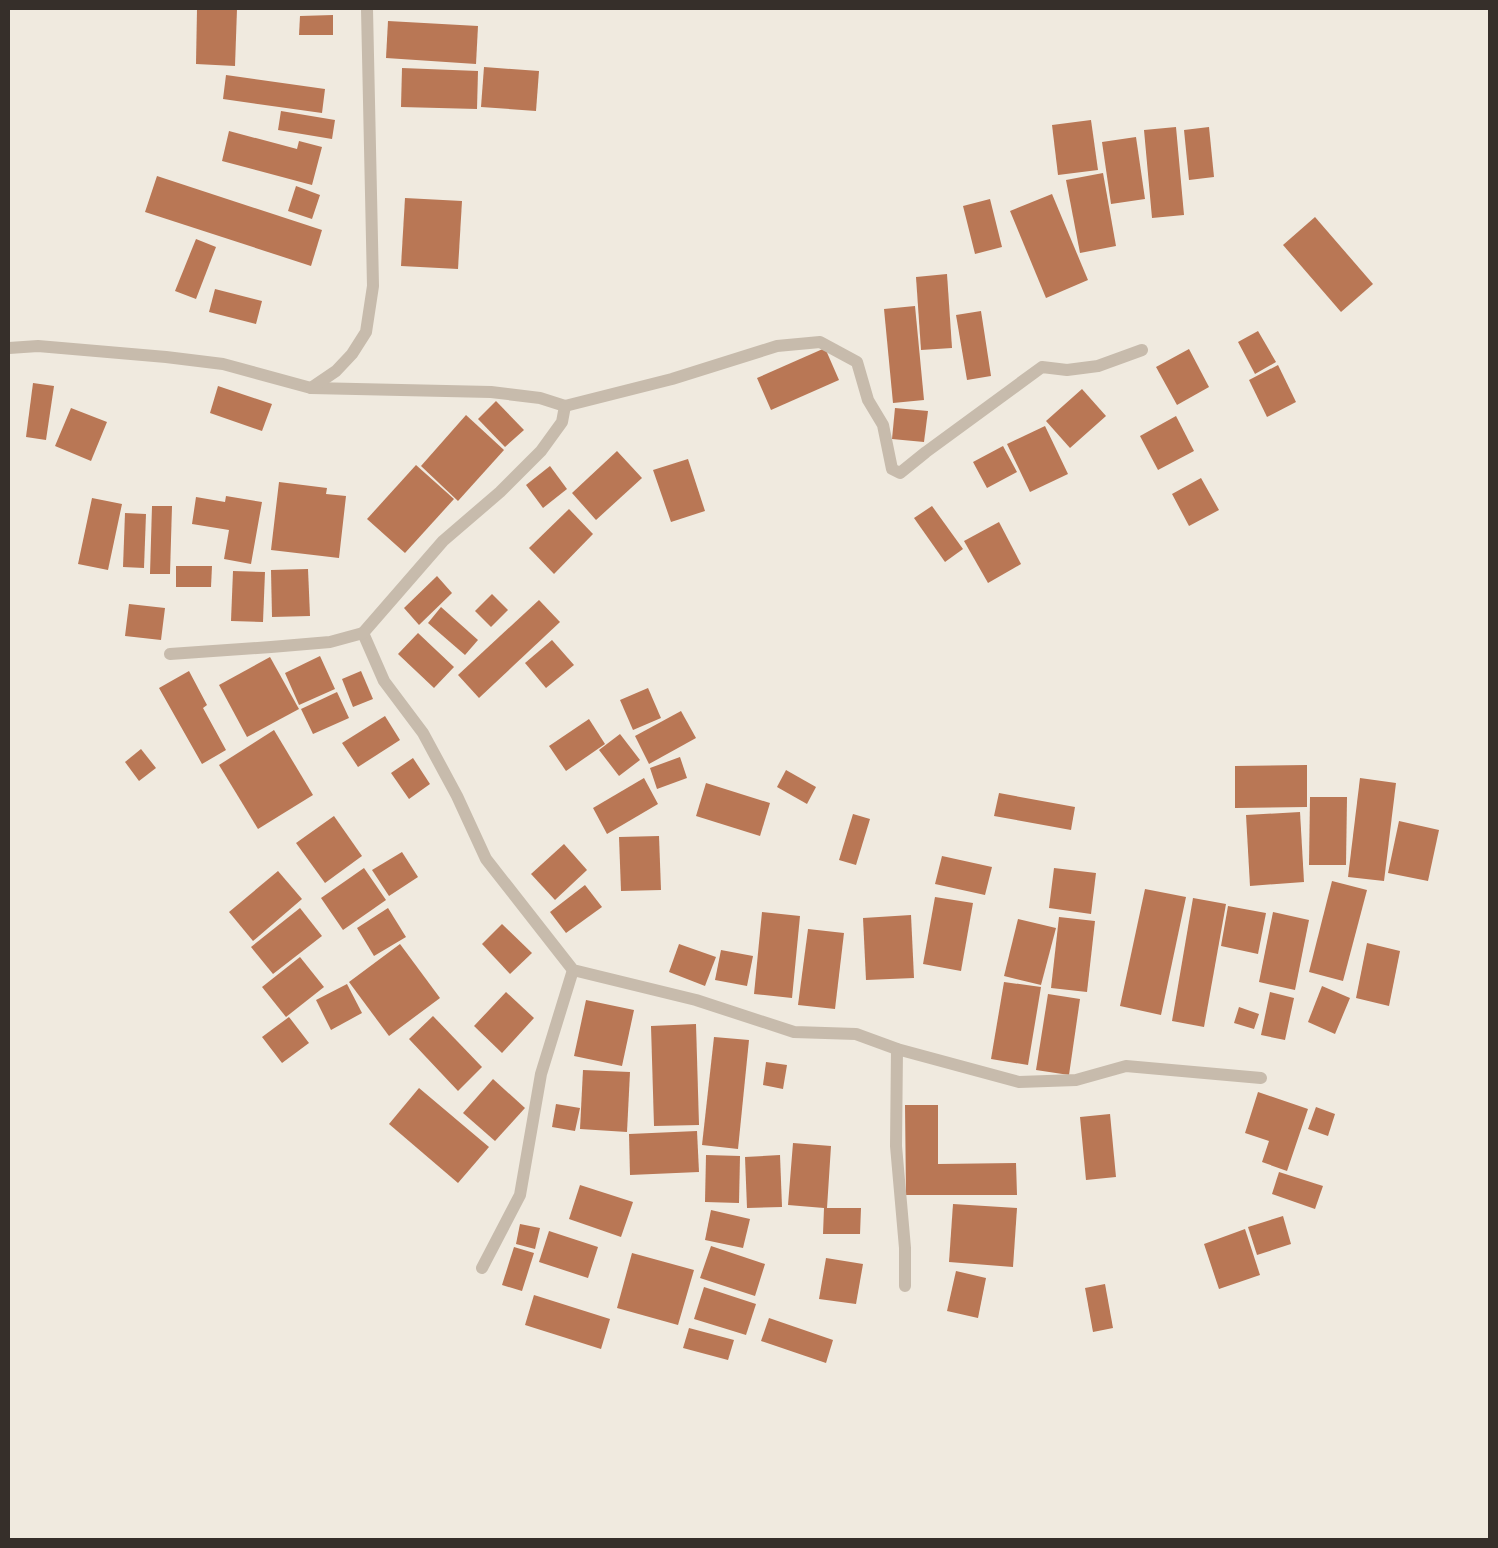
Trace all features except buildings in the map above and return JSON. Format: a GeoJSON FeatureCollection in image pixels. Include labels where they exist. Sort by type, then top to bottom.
{"type":"FeatureCollection","features":[{"type":"Feature","properties":{"kind":"street"},"geometry":{"type":"LineString","coordinates":[[311,388],[336,371],[352,354],[366,332],[373,286],[367,9]]}},
{"type":"Feature","properties":{"kind":"street"},"geometry":{"type":"LineString","coordinates":[[9,348],[38,346],[223,364],[311,388],[490,392],[540,398],[565,406],[672,379],[777,346],[820,342],[857,362],[868,400],[883,425],[892,469],[900,473],[1042,367],[1066,370],[1098,366],[1142,350]]}},
{"type":"Feature","properties":{"kind":"street"},"geometry":{"type":"LineString","coordinates":[[170,654],[271,648],[330,642],[363,633],[443,541],[500,492],[541,451],[562,422],[565,406]]}},
{"type":"Feature","properties":{"kind":"street"},"geometry":{"type":"LineString","coordinates":[[363,633],[384,681],[423,734],[456,796],[486,859],[573,970],[696,1000],[794,1032],[856,1034],[897,1049],[1019,1082],[1076,1080],[1126,1066],[1261,1078]]}},
{"type":"Feature","properties":{"kind":"street"},"geometry":{"type":"LineString","coordinates":[[482,1268],[520,1195],[541,1074],[573,970]]}},
{"type":"Feature","properties":{"kind":"street"},"geometry":{"type":"LineString","coordinates":[[897,1049],[896,1146],[905,1248],[905,1286]]}}]}
